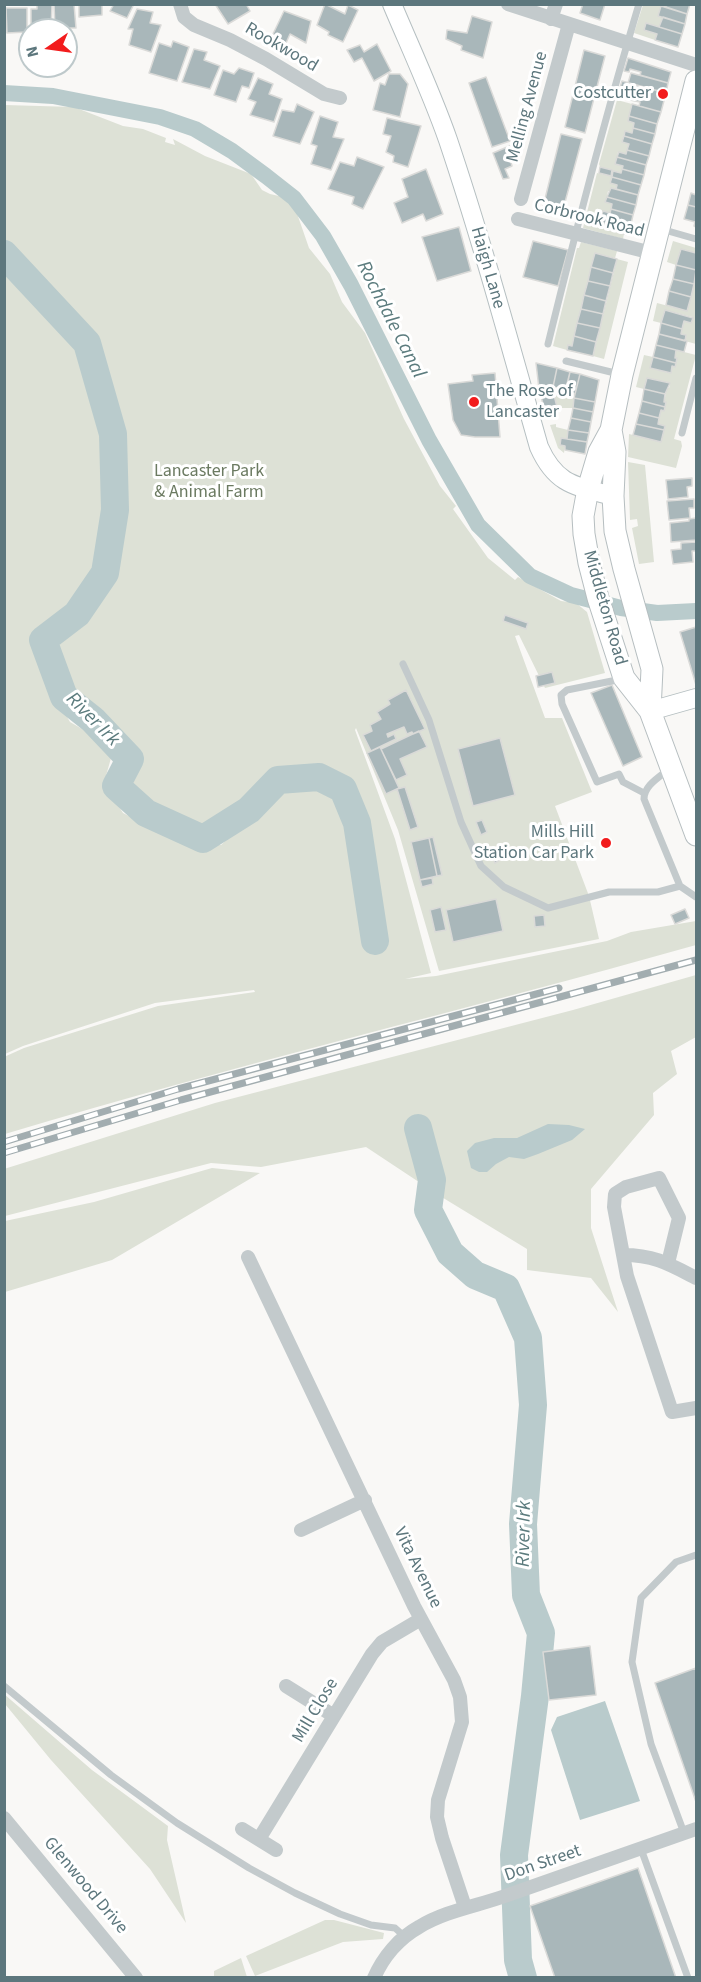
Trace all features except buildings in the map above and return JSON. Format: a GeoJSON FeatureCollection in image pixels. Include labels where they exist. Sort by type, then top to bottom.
{"type":"FeatureCollection","features":[{"type":"Feature","properties":{"kind":"main road","name":"Haigh Lane"},"geometry":{"type":"LineString","coordinates":[[392,4],[427,85],[447,139],[477,232],[539,447],[547,465],[557,476],[572,484],[613,496]]}},
{"type":"Feature","properties":{"kind":"main road","name":"Middleton Road"},"geometry":{"type":"LineString","coordinates":[[650,711],[624,678],[610,638],[588,563],[584,516],[588,489],[598,452],[611,430],[622,375],[696,81]]}},
{"type":"Feature","properties":{"kind":"main road","name":"Middleton Road"},"geometry":{"type":"LineString","coordinates":[[611,430],[615,452],[613,496],[615,531],[652,669],[650,711]]}},
{"type":"Feature","properties":{"kind":"main road"},"geometry":{"type":"LineString","coordinates":[[696,698],[650,711],[696,835]]}},
{"type":"Feature","properties":{"kind":"street","name":"Rookwood"},"geometry":{"type":"LineString","coordinates":[[180,4],[184,17],[194,25],[257,54],[324,94],[340,98]]}},
{"type":"Feature","properties":{"kind":"street"},"geometry":{"type":"LineString","coordinates":[[508,4],[696,65]]}},
{"type":"Feature","properties":{"kind":"street"},"geometry":{"type":"LineString","coordinates":[[551,19],[556,4]]}},
{"type":"Feature","properties":{"kind":"street","name":"Melling Avenue"},"geometry":{"type":"LineString","coordinates":[[521,199],[569,24]]}},
{"type":"Feature","properties":{"kind":"street","name":"Corbrook Road"},"geometry":{"type":"LineString","coordinates":[[518,219],[652,253]]}},
{"type":"Feature","properties":{"kind":"street"},"geometry":{"type":"LineString","coordinates":[[668,1263],[679,1218],[659,1178],[626,1187],[615,1194],[614,1207],[627,1276],[672,1412],[696,1408]]}},
{"type":"Feature","properties":{"kind":"street"},"geometry":{"type":"LineString","coordinates":[[623,1255],[644,1255],[668,1263],[696,1278]]}},
{"type":"Feature","properties":{"kind":"street","name":"Vita Avenue"},"geometry":{"type":"LineString","coordinates":[[248,1257],[422,1619],[454,1680],[462,1709],[462,1722],[437,1808],[441,1837],[465,1907]]}},
{"type":"Feature","properties":{"kind":"street"},"geometry":{"type":"LineString","coordinates":[[301,1530],[365,1500]]}},
{"type":"Feature","properties":{"kind":"street","name":"Mill Close"},"geometry":{"type":"LineString","coordinates":[[259,1839],[372,1654],[382,1642],[422,1619]]}},
{"type":"Feature","properties":{"kind":"street"},"geometry":{"type":"LineString","coordinates":[[286,1686],[334,1716]]}},
{"type":"Feature","properties":{"kind":"street","name":"Glenwood Drive"},"geometry":{"type":"LineString","coordinates":[[4,1818],[136,1977]]}},
{"type":"Feature","properties":{"kind":"street"},"geometry":{"type":"LineString","coordinates":[[242,1829],[276,1850]]}},
{"type":"Feature","properties":{"kind":"street","name":"Don Street"},"geometry":{"type":"LineString","coordinates":[[374,1977],[379,1965],[404,1936],[421,1925],[465,1907],[501,1897],[690,1831]]}},
{"type":"Feature","properties":{"kind":"lane"},"geometry":{"type":"LineString","coordinates":[[548,344],[575,233],[639,4]]}},
{"type":"Feature","properties":{"kind":"lane"},"geometry":{"type":"LineString","coordinates":[[658,228],[696,239]]}},
{"type":"Feature","properties":{"kind":"lane"},"geometry":{"type":"LineString","coordinates":[[567,361],[622,375]]}},
{"type":"Feature","properties":{"kind":"lane"},"geometry":{"type":"LineString","coordinates":[[682,433],[696,378]]}},
{"type":"Feature","properties":{"kind":"lane"},"geometry":{"type":"LineString","coordinates":[[403,664],[429,720],[461,822],[481,866],[504,887],[548,908],[609,892],[658,892],[680,886]]}},
{"type":"Feature","properties":{"kind":"lane"},"geometry":{"type":"LineString","coordinates":[[624,678],[567,690],[561,695],[562,704],[597,782],[619,774],[623,782],[644,793],[648,810],[680,886],[696,897]]}},
{"type":"Feature","properties":{"kind":"lane"},"geometry":{"type":"LineString","coordinates":[[644,793],[670,767]]}},
{"type":"Feature","properties":{"kind":"lane"},"geometry":{"type":"LineString","coordinates":[[690,1831],[651,1744],[632,1662],[641,1598],[676,1562],[696,1555]]}},
{"type":"Feature","properties":{"kind":"lane"},"geometry":{"type":"LineString","coordinates":[[4,1686],[111,1775],[177,1823],[249,1868],[340,1914],[371,1925],[395,1928],[404,1936]]}},
{"type":"Feature","properties":{"kind":"lane"},"geometry":{"type":"LineString","coordinates":[[641,1849],[688,1977]]}},
{"type":"Feature","properties":{"kind":"green space"},"geometry":{"type":"Polygon","coordinates":[[[643,5],[666,5],[666,7],[661,6],[659,15],[663,17],[659,27],[647,23],[644,30],[657,34],[655,40],[634,33],[643,5]]]}},
{"type":"Feature","properties":{"kind":"green space"},"geometry":{"type":"Polygon","coordinates":[[[617,100],[632,104],[628,121],[634,123],[632,133],[625,131],[622,142],[629,144],[626,154],[618,152],[616,163],[623,166],[621,173],[613,172],[610,183],[617,185],[616,189],[611,188],[610,192],[608,191],[606,202],[612,204],[610,213],[603,211],[600,222],[607,224],[605,228],[624,234],[623,239],[583,228],[597,173],[611,176],[612,170],[600,167],[599,164],[617,100]]]}},
{"type":"Feature","properties":{"kind":"green space","name":"Lancaster Park & Animal Farm"},"geometry":{"type":"Polygon","coordinates":[[[5,105],[74,107],[123,126],[143,129],[166,138],[165,142],[175,145],[173,139],[205,156],[251,174],[262,190],[292,199],[309,248],[330,274],[342,302],[365,333],[404,419],[440,486],[456,506],[453,509],[488,558],[515,580],[518,577],[561,601],[576,603],[587,612],[605,673],[545,688],[519,635],[515,636],[545,718],[562,718],[592,792],[555,806],[589,896],[599,939],[439,971],[398,830],[356,728],[395,839],[431,973],[405,979],[436,976],[607,941],[631,932],[696,921],[696,945],[177,1084],[5,1134],[4,1057],[24,1048],[158,1006],[255,992],[254,990],[155,1003],[5,1054],[5,105]],[[38,666],[70,722],[103,741],[111,758],[104,783],[123,813],[164,834],[221,845],[235,832],[223,830],[218,823],[199,830],[148,809],[124,785],[133,758],[98,717],[76,703],[65,692],[57,667],[38,666]]]}},
{"type":"Feature","properties":{"kind":"green space"},"geometry":{"type":"Polygon","coordinates":[[[673,241],[696,248],[696,253],[681,249],[676,265],[667,262],[673,241]]]}},
{"type":"Feature","properties":{"kind":"green space"},"geometry":{"type":"Polygon","coordinates":[[[581,242],[617,251],[615,258],[595,253],[572,346],[568,345],[567,350],[553,346],[577,248],[581,242]]]}},
{"type":"Feature","properties":{"kind":"green space"},"geometry":{"type":"Polygon","coordinates":[[[617,259],[628,262],[604,359],[593,356],[617,259]]]}},
{"type":"Feature","properties":{"kind":"green space"},"geometry":{"type":"Polygon","coordinates":[[[696,278],[696,344],[685,341],[686,335],[681,334],[684,321],[691,323],[692,317],[665,310],[661,323],[653,321],[657,303],[687,311],[696,278]]]}},
{"type":"Feature","properties":{"kind":"green space"},"geometry":{"type":"Polygon","coordinates":[[[676,350],[696,355],[674,439],[681,441],[682,446],[676,468],[628,457],[629,434],[661,442],[665,426],[658,424],[661,410],[664,411],[667,388],[670,384],[647,378],[644,389],[636,387],[644,355],[653,357],[650,368],[670,373],[672,366],[675,366],[676,350]]]}},
{"type":"Feature","properties":{"kind":"green space"},"geometry":{"type":"Polygon","coordinates":[[[552,387],[575,394],[573,408],[559,408],[558,416],[546,415],[544,408],[556,407],[552,387]]]}},
{"type":"Feature","properties":{"kind":"green space"},"geometry":{"type":"Polygon","coordinates":[[[556,424],[556,427],[568,430],[567,439],[561,438],[560,444],[565,446],[564,453],[558,448],[550,425],[556,424]]]}},
{"type":"Feature","properties":{"kind":"green space"},"geometry":{"type":"Polygon","coordinates":[[[628,462],[645,465],[654,562],[639,564],[632,528],[638,526],[637,519],[630,520],[628,462]]]}},
{"type":"Feature","properties":{"kind":"green space"},"geometry":{"type":"Polygon","coordinates":[[[696,975],[696,1037],[671,1051],[677,1074],[653,1093],[654,1115],[591,1189],[591,1228],[618,1312],[591,1278],[527,1270],[527,1249],[366,1147],[261,1167],[211,1163],[5,1216],[4,1169],[215,1103],[573,1010],[696,975]]]}},
{"type":"Feature","properties":{"kind":"green space"},"geometry":{"type":"Polygon","coordinates":[[[212,1168],[260,1173],[112,1260],[5,1292],[5,1221],[94,1202],[212,1168]]]}},
{"type":"Feature","properties":{"kind":"green space"},"geometry":{"type":"Polygon","coordinates":[[[4,1694],[92,1770],[168,1826],[167,1840],[186,1923],[150,1869],[51,1760],[5,1704],[4,1694]]]}},
{"type":"Feature","properties":{"kind":"green space"},"geometry":{"type":"Polygon","coordinates":[[[325,1920],[334,1920],[384,1933],[383,1939],[343,1942],[255,1976],[246,1956],[325,1920]]]}},
{"type":"Feature","properties":{"kind":"green space"},"geometry":{"type":"Polygon","coordinates":[[[241,1958],[247,1977],[214,1977],[214,1971],[241,1958]]]}},
{"type":"Feature","properties":{"kind":"shaded area"},"geometry":{"type":"Polygon","coordinates":[[[548,1124],[569,1125],[585,1129],[572,1140],[538,1154],[524,1159],[509,1157],[487,1172],[479,1172],[471,1168],[467,1151],[475,1143],[494,1138],[517,1138],[548,1124]]]}},
{"type":"Feature","properties":{"kind":"shaded area"},"geometry":{"type":"Polygon","coordinates":[[[605,1701],[640,1801],[580,1820],[551,1730],[557,1717],[605,1701]]]}},
{"type":"Feature","properties":{"kind":"waterway","name":"Rochdale Canal"},"geometry":{"type":"LineString","coordinates":[[4,93],[53,96],[160,117],[195,129],[232,151],[266,176],[294,198],[323,236],[351,285],[429,440],[478,525],[530,576],[571,595],[621,608],[657,613],[696,611]]}},
{"type":"Feature","properties":{"kind":"waterway","name":"River Irk"},"geometry":{"type":"LineString","coordinates":[[4,254],[87,343],[113,434],[115,510],[105,573],[77,614],[43,640],[64,697],[93,720],[130,759],[116,786],[146,813],[203,839],[249,810],[278,780],[319,777],[343,789],[357,823],[375,941]]}},
{"type":"Feature","properties":{"kind":"waterway","name":"River Irk"},"geometry":{"type":"LineString","coordinates":[[418,1128],[432,1180],[428,1210],[450,1253],[475,1275],[506,1288],[528,1338],[533,1405],[523,1524],[526,1595],[541,1633],[514,1855],[518,1960],[523,1978]]}},
{"type":"Feature","properties":{"kind":"railway"},"geometry":{"type":"LineString","coordinates":[[4,1153],[181,1100],[696,960]]}},
{"type":"Feature","properties":{"kind":"railway"},"geometry":{"type":"LineString","coordinates":[[4,1142],[178,1089],[559,988]]}},
{"type":"Feature","properties":{"kind":"place","name":"Costcutter"},"geometry":{"type":"Point","coordinates":[663,94]}},
{"type":"Feature","properties":{"kind":"place","name":"The Rose of Lancaster"},"geometry":{"type":"Point","coordinates":[474,402]}},
{"type":"Feature","properties":{"kind":"place","name":"Mills Hill Station Car Park"},"geometry":{"type":"Point","coordinates":[606,843]}}]}
